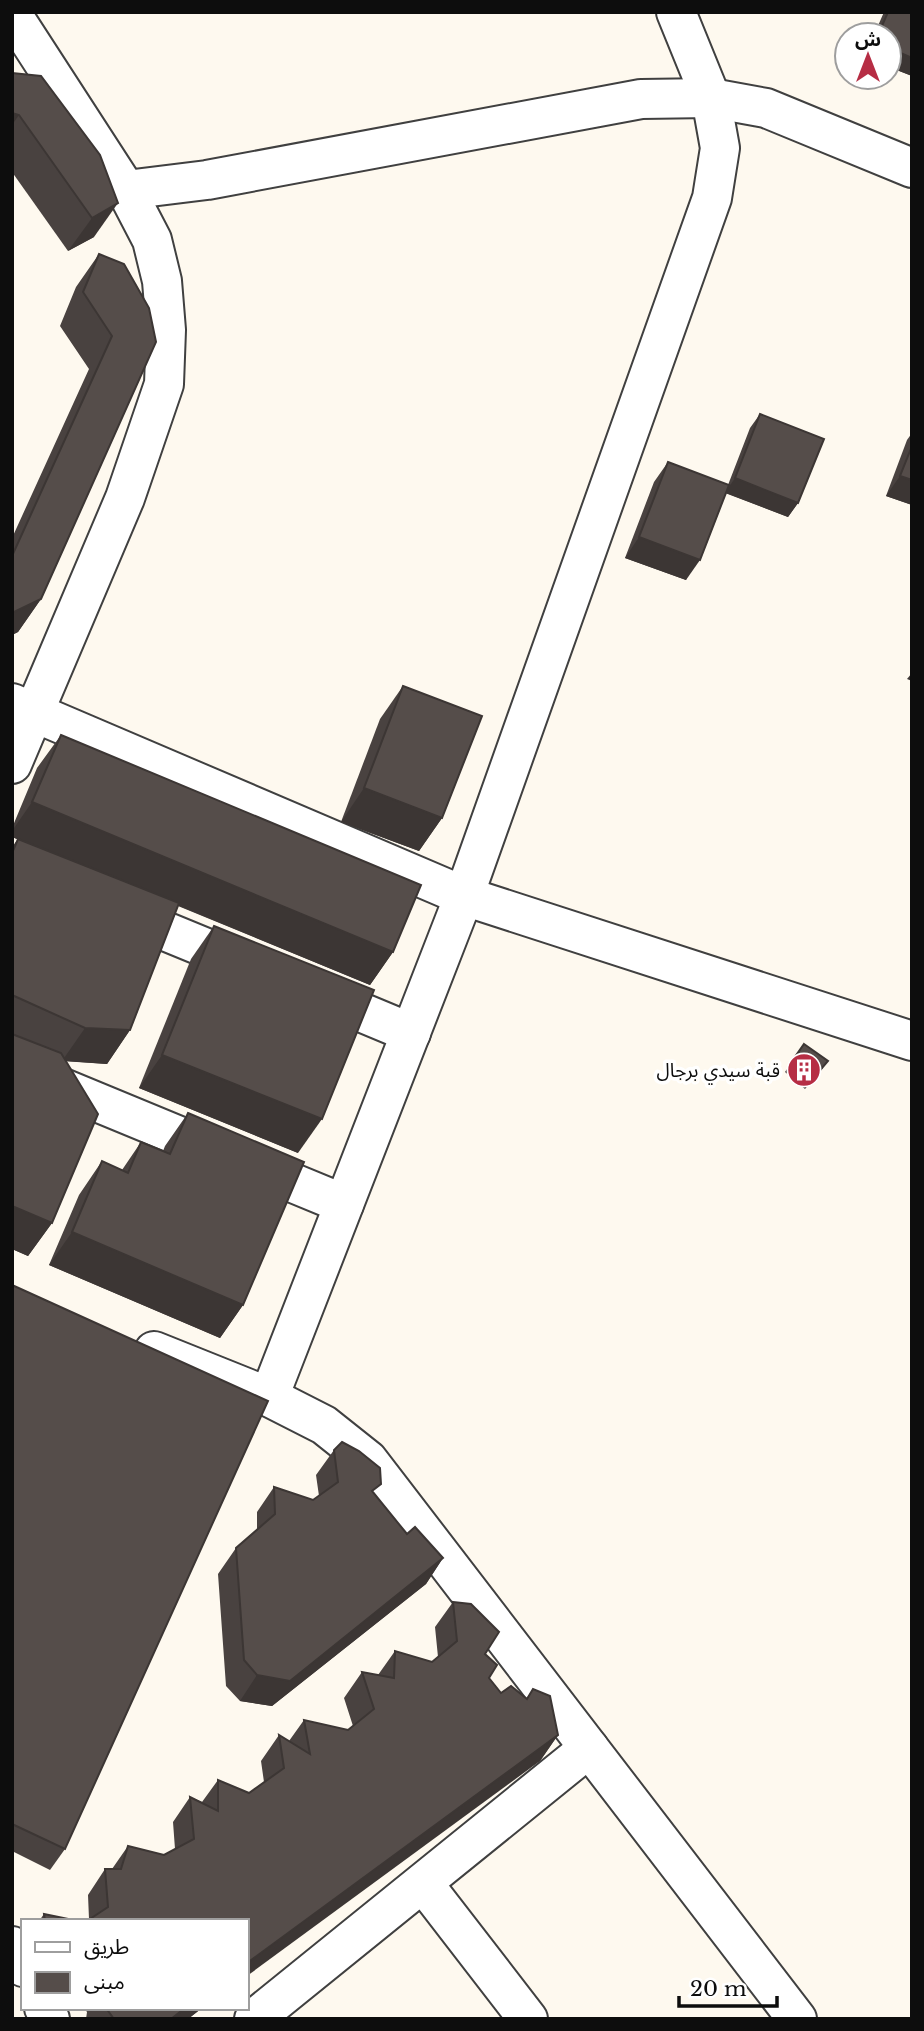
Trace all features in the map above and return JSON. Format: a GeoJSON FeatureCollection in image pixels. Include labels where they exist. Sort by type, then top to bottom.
{"type":"FeatureCollection","features":[{"type":"Feature","properties":{"kind":"street"},"geometry":{"type":"LineString","coordinates":[[268,1397],[464,896],[712,198],[720,148],[711,98],[676,12]]}},
{"type":"Feature","properties":{"kind":"street"},"geometry":{"type":"LineString","coordinates":[[12,764],[23,707],[125,498],[164,384],[166,330],[162,281],[152,240],[126,190],[16,30]]}},
{"type":"Feature","properties":{"kind":"street"},"geometry":{"type":"LineString","coordinates":[[126,190],[207,180],[640,99],[711,98],[766,108],[912,168]]}},
{"type":"Feature","properties":{"kind":"street"},"geometry":{"type":"LineString","coordinates":[[23,707],[464,896],[912,1041]]}},
{"type":"Feature","properties":{"kind":"street"},"geometry":{"type":"LineString","coordinates":[[89,900],[411,1033]]}},
{"type":"Feature","properties":{"kind":"street"},"geometry":{"type":"LineString","coordinates":[[12,1067],[344,1204]]}},
{"type":"Feature","properties":{"kind":"street"},"geometry":{"type":"LineString","coordinates":[[128,1341],[268,1397],[324,1424],[368,1460],[797,2019]]}},
{"type":"Feature","properties":{"kind":"street"},"geometry":{"type":"LineString","coordinates":[[269,2014],[423,1882],[589,1748]]}},
{"type":"Feature","properties":{"kind":"street"},"geometry":{"type":"LineString","coordinates":[[423,1882],[528,2019]]}},
{"type":"Feature","properties":{"kind":"street"},"geometry":{"type":"LineString","coordinates":[[12,1946],[21,1964]]}},
{"type":"Feature","properties":{"kind":"building"},"geometry":{"type":"Polygon","coordinates":[[[888,12],[912,12],[912,58],[903,54],[903,21],[884,21],[888,12]]]}},
{"type":"Feature","properties":{"kind":"building"},"geometry":{"type":"Polygon","coordinates":[[[12,73],[41,76],[100,155],[118,203],[92,218],[19,115],[12,113],[12,73]]]}},
{"type":"Feature","properties":{"kind":"building"},"geometry":{"type":"Polygon","coordinates":[[[99,254],[124,264],[149,308],[156,342],[41,599],[12,613],[12,556],[112,336],[83,292],[99,254]]]}},
{"type":"Feature","properties":{"kind":"building"},"geometry":{"type":"Polygon","coordinates":[[[760,414],[824,439],[798,503],[735,478],[760,414]]]}},
{"type":"Feature","properties":{"kind":"building"},"geometry":{"type":"Polygon","coordinates":[[[912,446],[912,480],[900,476],[912,446]]]}},
{"type":"Feature","properties":{"kind":"building"},"geometry":{"type":"Polygon","coordinates":[[[668,462],[729,485],[700,560],[639,537],[668,462]]]}},
{"type":"Feature","properties":{"kind":"building"},"geometry":{"type":"Polygon","coordinates":[[[403,686],[482,716],[442,818],[364,788],[403,686]]]}},
{"type":"Feature","properties":{"kind":"building"},"geometry":{"type":"Polygon","coordinates":[[[61,735],[421,885],[393,952],[32,802],[61,735]]]}},
{"type":"Feature","properties":{"kind":"building"},"geometry":{"type":"Polygon","coordinates":[[[18,839],[179,903],[130,1030],[85,1028],[12,995],[12,853],[18,839]]]}},
{"type":"Feature","properties":{"kind":"building"},"geometry":{"type":"Polygon","coordinates":[[[214,926],[374,990],[322,1119],[162,1055],[214,926]]]}},
{"type":"Feature","properties":{"kind":"building"},"geometry":{"type":"Polygon","coordinates":[[[12,1034],[61,1053],[98,1114],[52,1223],[12,1206],[12,1034]]]}},
{"type":"Feature","properties":{"kind":"building","name":"قبة سيدي برجال"},"geometry":{"type":"Polygon","coordinates":[[[804,1044],[828,1061],[810,1082],[790,1064],[804,1044]]]}},
{"type":"Feature","properties":{"kind":"building"},"geometry":{"type":"Polygon","coordinates":[[[188,1113],[304,1162],[243,1305],[72,1232],[102,1161],[128,1173],[141,1142],[170,1154],[188,1113]]]}},
{"type":"Feature","properties":{"kind":"building"},"geometry":{"type":"Polygon","coordinates":[[[12,1285],[268,1401],[65,1849],[12,1824],[12,1285]]]}},
{"type":"Feature","properties":{"kind":"building"},"geometry":{"type":"Polygon","coordinates":[[[342,1442],[359,1451],[380,1468],[381,1484],[372,1491],[407,1534],[415,1527],[443,1558],[290,1681],[257,1675],[244,1660],[236,1548],[275,1514],[274,1487],[313,1500],[338,1482],[334,1450],[342,1442]]]}},
{"type":"Feature","properties":{"kind":"building"},"geometry":{"type":"Polygon","coordinates":[[[453,1602],[471,1604],[499,1632],[485,1654],[497,1665],[489,1678],[501,1693],[511,1686],[527,1699],[533,1689],[550,1696],[558,1735],[248,1962],[248,1919],[90,1919],[108,1907],[105,1869],[121,1869],[128,1846],[164,1855],[194,1839],[190,1797],[218,1811],[218,1780],[249,1793],[284,1768],[279,1735],[310,1754],[304,1720],[348,1730],[374,1709],[362,1672],[394,1678],[395,1651],[432,1662],[457,1641],[453,1602]]]}},
{"type":"Feature","properties":{"kind":"building"},"geometry":{"type":"Polygon","coordinates":[[[44,1914],[68,1919],[45,1919],[44,1914]]]}},
{"type":"Feature","properties":{"kind":"building"},"geometry":{"type":"Polygon","coordinates":[[[107,2010],[182,2010],[171,2019],[114,2019],[107,2010]]]}},
{"type":"Feature","properties":{"kind":"place","name":"قبة سيدي برجال"},"geometry":{"type":"Point","coordinates":[804,1070]}}]}
